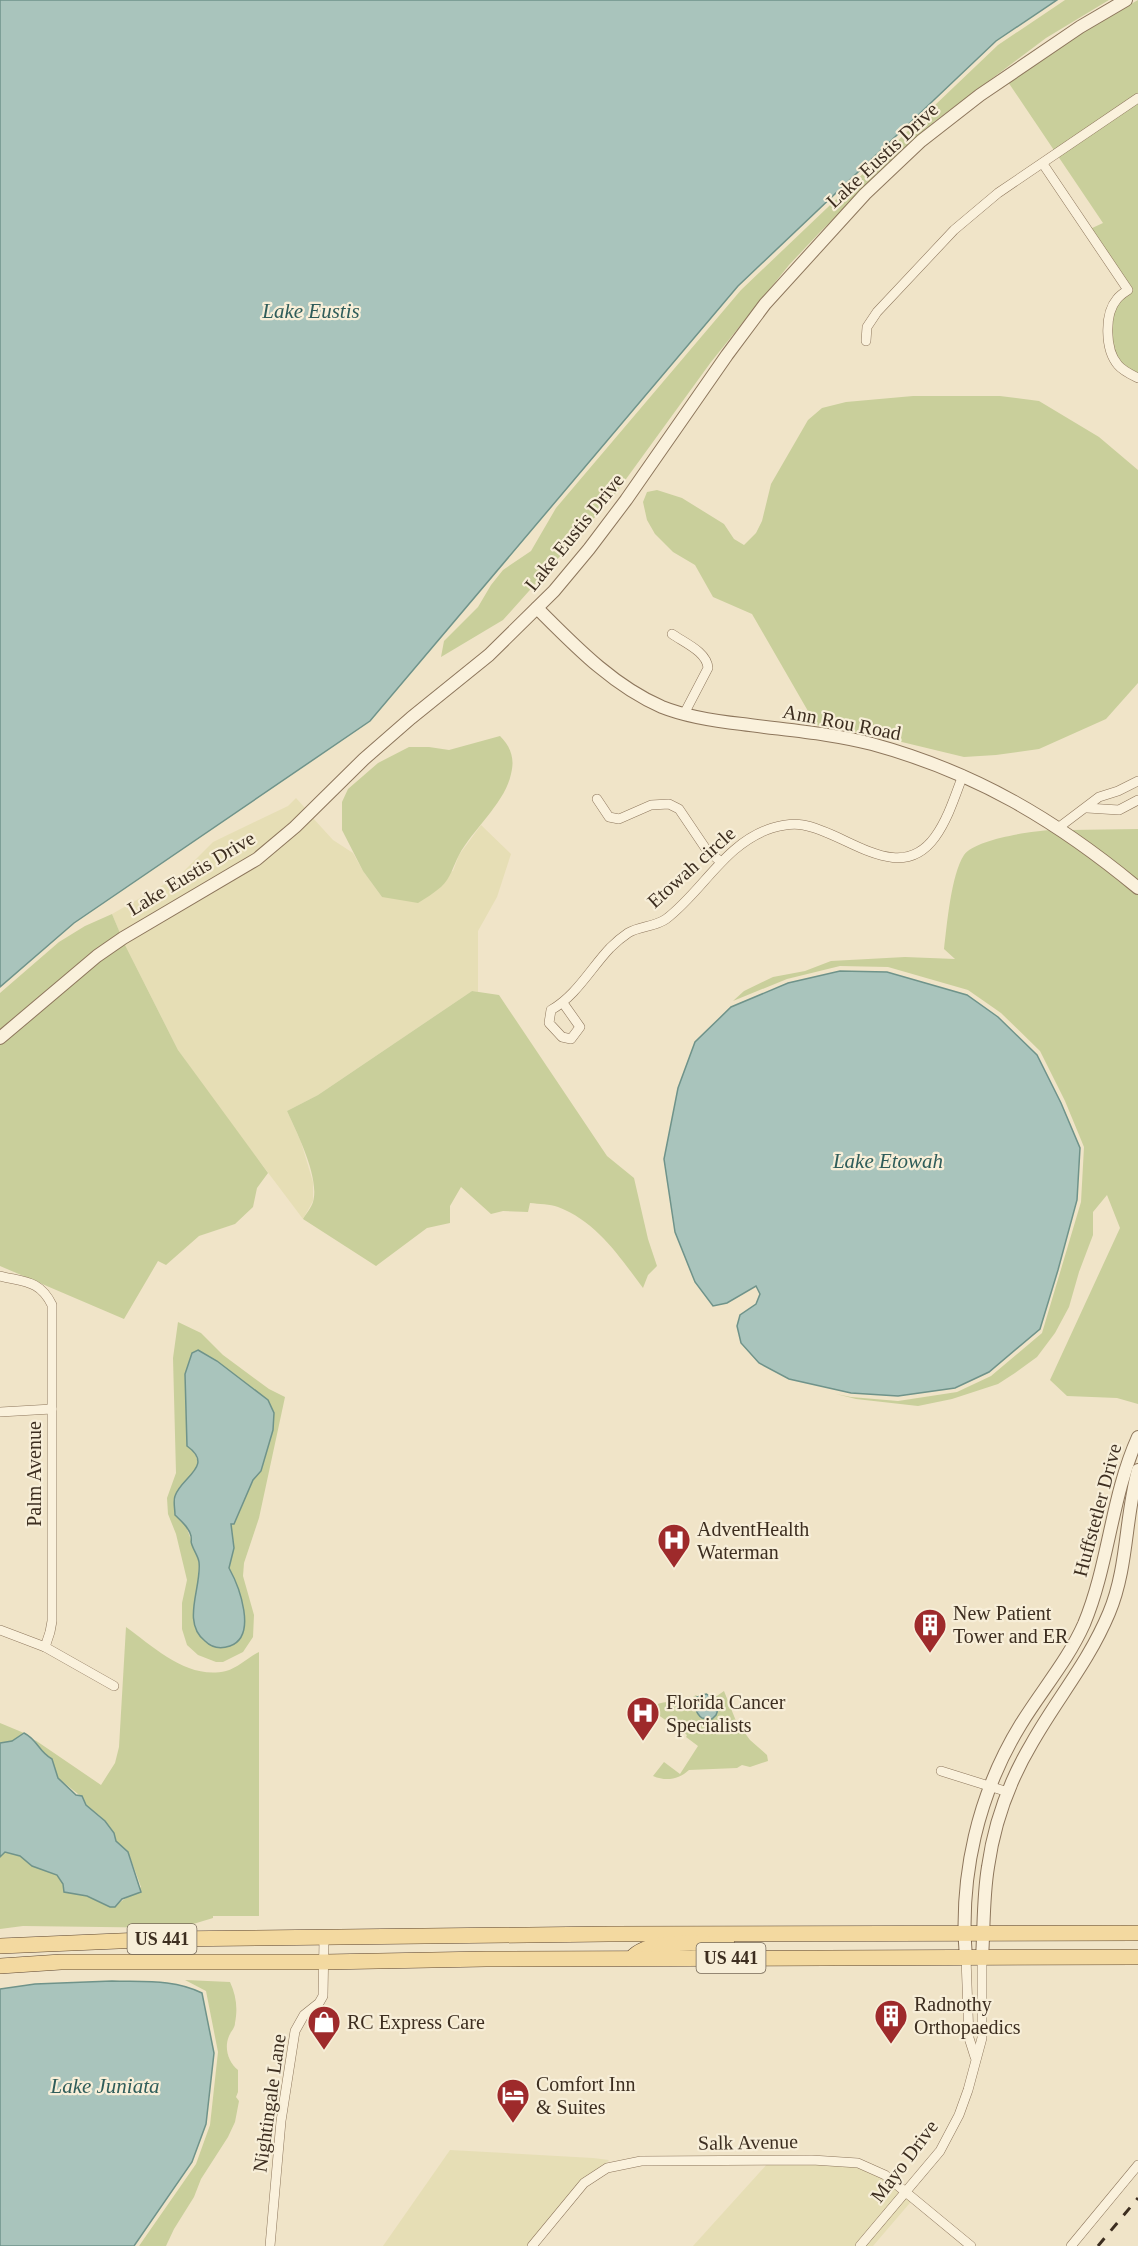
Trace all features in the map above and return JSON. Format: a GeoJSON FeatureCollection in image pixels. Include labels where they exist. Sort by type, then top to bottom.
{"type":"FeatureCollection","features":[{"type":"Feature","properties":{"kind":"main road","name":"US 441"},"geometry":{"type":"LineString","coordinates":[[0,1946],[126,1940],[608,1934],[1138,1933]]}},
{"type":"Feature","properties":{"kind":"main road"},"geometry":{"type":"LineString","coordinates":[[632,1958],[637,1952],[652,1946],[783,1942],[796,1934]]}},
{"type":"Feature","properties":{"kind":"main road","name":"US 441"},"geometry":{"type":"LineString","coordinates":[[0,1966],[61,1962],[324,1962],[632,1958],[1138,1958]]}},
{"type":"Feature","properties":{"kind":"street","name":"Lake Eustis Drive"},"geometry":{"type":"LineString","coordinates":[[0,1038],[89,963],[123,938],[257,859],[295,827],[372,752],[489,655],[537,608],[575,566],[626,500],[765,303],[865,194],[921,141],[981,94],[1080,27],[1126,0]]}},
{"type":"Feature","properties":{"kind":"street"},"geometry":{"type":"LineString","coordinates":[[866,341],[867,327],[877,312],[954,230],[998,193],[1043,164],[1056,151],[1138,98]]}},
{"type":"Feature","properties":{"kind":"street"},"geometry":{"type":"LineString","coordinates":[[1043,164],[1128,290],[1117,299],[1110,312],[1108,329],[1110,349],[1118,365],[1138,378]]}},
{"type":"Feature","properties":{"kind":"street","name":"Ann Rou Road"},"geometry":{"type":"LineString","coordinates":[[537,608],[600,668],[621,684],[662,707],[698,718],[861,741],[926,760],[963,775],[1015,801],[1058,828],[1138,888]]}},
{"type":"Feature","properties":{"kind":"street"},"geometry":{"type":"LineString","coordinates":[[672,634],[702,655],[708,668],[684,714]]}},
{"type":"Feature","properties":{"kind":"street","name":"Etowah circle"},"geometry":{"type":"LineString","coordinates":[[563,1003],[611,947],[628,933],[663,921],[679,908],[721,862],[754,836],[789,824],[803,824],[871,853],[899,859],[916,854],[928,846],[944,824],[963,775]]}},
{"type":"Feature","properties":{"kind":"street"},"geometry":{"type":"LineString","coordinates":[[1058,828],[1099,797],[1135,783],[1138,794]]}},
{"type":"Feature","properties":{"kind":"street"},"geometry":{"type":"LineString","coordinates":[[597,799],[609,817],[619,819],[651,805],[669,804],[679,809],[706,849],[721,862]]}},
{"type":"Feature","properties":{"kind":"street"},"geometry":{"type":"LineString","coordinates":[[1087,808],[1119,810],[1138,800]]}},
{"type":"Feature","properties":{"kind":"street","name":"Palm Avenue"},"geometry":{"type":"LineString","coordinates":[[0,1276],[36,1285],[52,1305],[52,1621],[45,1647]]}},
{"type":"Feature","properties":{"kind":"street"},"geometry":{"type":"LineString","coordinates":[[0,1412],[52,1409]]}},
{"type":"Feature","properties":{"kind":"street","name":"Huffstetler Drive"},"geometry":{"type":"LineString","coordinates":[[966,1958],[964,1934],[969,1865],[980,1812],[999,1763],[1021,1724],[1066,1659],[1083,1625],[1101,1574],[1124,1475],[1138,1437]]}},
{"type":"Feature","properties":{"kind":"street","name":"Huffstetler Drive"},"geometry":{"type":"LineString","coordinates":[[982,1958],[988,1867],[996,1830],[1008,1792],[1031,1743],[1088,1657],[1110,1610],[1124,1555],[1138,1470]]}},
{"type":"Feature","properties":{"kind":"street"},"geometry":{"type":"LineString","coordinates":[[0,1630],[45,1647],[114,1686]]}},
{"type":"Feature","properties":{"kind":"street"},"geometry":{"type":"LineString","coordinates":[[941,1771],[1008,1792]]}},
{"type":"Feature","properties":{"kind":"street","name":"Nightingale Lane"},"geometry":{"type":"LineString","coordinates":[[270,2246],[281,2121],[295,2031],[304,2015],[321,2000],[324,1938]]}},
{"type":"Feature","properties":{"kind":"street","name":"Mayo Drive"},"geometry":{"type":"LineString","coordinates":[[966,1958],[969,2038],[975,2057]]}},
{"type":"Feature","properties":{"kind":"street","name":"Mayo Drive"},"geometry":{"type":"LineString","coordinates":[[860,2246],[949,2136],[968,2090],[975,2057],[982,2038],[982,1958]]}},
{"type":"Feature","properties":{"kind":"street","name":"Salk Avenue"},"geometry":{"type":"LineString","coordinates":[[532,2246],[584,2182],[607,2168],[640,2161],[812,2160],[843,2161],[872,2168],[885,2175],[971,2246]]}},
{"type":"Feature","properties":{"kind":"street"},"geometry":{"type":"LineString","coordinates":[[1071,2246],[1138,2165]]}},
{"type":"Feature","properties":{"kind":"shaded area"},"geometry":{"type":"Polygon","coordinates":[[[296,798],[306,809],[255,855],[120,933],[112,914],[179,876],[213,842],[288,806],[296,798]]]}},
{"type":"Feature","properties":{"kind":"shaded area"},"geometry":{"type":"Polygon","coordinates":[[[312,817],[333,840],[353,853],[382,897],[453,871],[459,855],[481,825],[511,854],[497,897],[478,931],[478,992],[472,991],[318,1095],[287,1111],[301,1142],[313,1182],[313,1201],[303,1219],[178,1050],[124,943],[259,864],[312,817]]]}},
{"type":"Feature","properties":{"kind":"shaded area"},"geometry":{"type":"Polygon","coordinates":[[[450,2150],[609,2160],[528,2246],[383,2246],[450,2150]]]}},
{"type":"Feature","properties":{"kind":"shaded area"},"geometry":{"type":"Polygon","coordinates":[[[769,2162],[846,2163],[900,2184],[915,2197],[873,2246],[693,2246],[769,2162]]]}},
{"type":"Feature","properties":{"kind":"green space"},"geometry":{"type":"Polygon","coordinates":[[[1065,0],[1109,0],[1046,38],[934,122],[821,231],[789,265],[711,362],[613,497],[503,620],[441,657],[444,641],[478,607],[503,570],[531,551],[556,508],[741,290],[998,45],[1065,0]]]}},
{"type":"Feature","properties":{"kind":"green space"},"geometry":{"type":"Polygon","coordinates":[[[1138,0],[1138,381],[1110,353],[1106,323],[1125,287],[1090,229],[1103,223],[1008,82],[1082,32],[1138,0]]]}},
{"type":"Feature","properties":{"kind":"green space"},"geometry":{"type":"Polygon","coordinates":[[[913,396],[1000,396],[1039,401],[1099,437],[1138,470],[1138,683],[1106,719],[1039,749],[964,757],[877,736],[816,725],[752,614],[713,597],[695,565],[673,552],[655,534],[647,520],[643,502],[647,492],[657,490],[682,498],[724,524],[734,539],[744,545],[756,533],[762,521],[771,484],[808,420],[822,408],[846,402],[913,396]]]}},
{"type":"Feature","properties":{"kind":"green space"},"geometry":{"type":"Polygon","coordinates":[[[500,736],[507,744],[512,758],[508,785],[496,806],[465,845],[447,880],[418,903],[382,897],[363,871],[342,830],[342,802],[348,789],[378,763],[409,747],[449,750],[500,736]]]}},
{"type":"Feature","properties":{"kind":"green space"},"geometry":{"type":"Polygon","coordinates":[[[1138,829],[1138,881],[1070,830],[1138,829]]]}},
{"type":"Feature","properties":{"kind":"green space"},"geometry":{"type":"Polygon","coordinates":[[[1051,830],[1138,895],[1138,1404],[1117,1398],[1067,1396],[1050,1380],[1120,1228],[1107,1195],[1093,1212],[1093,1235],[1069,1307],[1055,1333],[1037,1357],[998,1384],[952,1399],[918,1406],[856,1399],[836,1394],[898,1401],[957,1392],[991,1376],[1042,1333],[1081,1202],[1084,1147],[1065,1101],[1040,1051],[1001,1013],[968,990],[888,967],[840,966],[787,979],[733,1001],[744,991],[773,977],[805,971],[831,961],[905,957],[955,959],[944,949],[953,887],[964,855],[970,849],[991,840],[1051,830]]]}},
{"type":"Feature","properties":{"kind":"green space"},"geometry":{"type":"Polygon","coordinates":[[[112,914],[120,933],[0,1031],[0,993],[59,942],[85,926],[112,914]]]}},
{"type":"Feature","properties":{"kind":"green space"},"geometry":{"type":"Polygon","coordinates":[[[124,943],[178,1050],[268,1173],[257,1188],[253,1207],[235,1224],[199,1236],[166,1265],[158,1261],[124,1319],[0,1266],[0,1045],[124,943]]]}},
{"type":"Feature","properties":{"kind":"green space"},"geometry":{"type":"Polygon","coordinates":[[[472,991],[499,995],[607,1156],[634,1178],[648,1239],[657,1266],[648,1275],[643,1288],[616,1252],[596,1231],[572,1213],[552,1205],[530,1203],[528,1212],[503,1211],[491,1214],[461,1187],[450,1206],[450,1223],[427,1228],[376,1266],[303,1219],[313,1202],[313,1181],[306,1156],[287,1111],[318,1095],[472,991]]]}},
{"type":"Feature","properties":{"kind":"green space"},"geometry":{"type":"Polygon","coordinates":[[[178,1322],[201,1333],[223,1355],[269,1389],[285,1397],[259,1518],[244,1563],[243,1576],[254,1615],[253,1637],[243,1652],[223,1662],[216,1662],[198,1655],[187,1645],[182,1629],[182,1603],[187,1580],[176,1534],[168,1514],[167,1498],[176,1473],[173,1358],[178,1322]],[[217,1361],[185,1374],[187,1446],[197,1459],[194,1472],[185,1481],[186,1526],[199,1562],[194,1608],[235,1579],[229,1568],[234,1548],[231,1523],[234,1524],[253,1480],[261,1471],[249,1387],[217,1361]]]}},
{"type":"Feature","properties":{"kind":"green space"},"geometry":{"type":"Polygon","coordinates":[[[126,1627],[160,1653],[185,1667],[198,1671],[212,1673],[226,1671],[259,1652],[259,1916],[213,1916],[213,1918],[180,1928],[23,1926],[0,1929],[0,1857],[5,1852],[20,1856],[32,1866],[58,1875],[64,1892],[87,1896],[110,1907],[115,1907],[141,1887],[130,1857],[116,1841],[114,1833],[100,1816],[86,1805],[83,1798],[58,1778],[52,1759],[41,1753],[35,1740],[101,1785],[115,1763],[119,1747],[126,1627]]]}},
{"type":"Feature","properties":{"kind":"green space"},"geometry":{"type":"Polygon","coordinates":[[[724,1691],[736,1721],[750,1740],[767,1755],[768,1761],[750,1767],[742,1765],[737,1768],[689,1770],[672,1779],[653,1776],[664,1762],[680,1774],[698,1746],[686,1737],[687,1735],[653,1713],[650,1708],[665,1702],[680,1705],[696,1695],[700,1699],[702,1718],[708,1719],[717,1702],[714,1698],[724,1691]]]}},
{"type":"Feature","properties":{"kind":"green space"},"geometry":{"type":"Polygon","coordinates":[[[0,1723],[24,1733],[12,1741],[0,1743],[0,1723]]]}},
{"type":"Feature","properties":{"kind":"green space"},"geometry":{"type":"Polygon","coordinates":[[[185,1980],[230,1982],[235,1997],[236,2012],[227,2050],[232,2063],[238,2070],[236,2097],[239,2101],[235,2122],[228,2137],[201,2179],[194,2197],[166,2246],[139,2246],[196,2164],[210,2125],[218,2052],[206,1991],[185,1980]]]}},
{"type":"Feature","properties":{"kind":"water","name":"Lake Eustis"},"geometry":{"type":"Polygon","coordinates":[[[0,0],[1057,0],[996,41],[738,286],[370,721],[74,923],[0,987],[0,0]]]}},
{"type":"Feature","properties":{"kind":"water","name":"Lake Etowah"},"geometry":{"type":"Polygon","coordinates":[[[840,971],[887,972],[967,995],[998,1017],[1037,1055],[1080,1148],[1077,1200],[1040,1329],[989,1372],[955,1388],[898,1396],[851,1393],[789,1379],[759,1363],[741,1343],[737,1326],[740,1315],[756,1304],[760,1294],[756,1286],[727,1303],[713,1306],[695,1282],[675,1232],[664,1159],[678,1088],[695,1042],[731,1007],[788,983],[840,971]]]}},
{"type":"Feature","properties":{"kind":"water"},"geometry":{"type":"Polygon","coordinates":[[[198,1350],[217,1361],[268,1400],[274,1413],[273,1430],[261,1471],[253,1480],[234,1524],[231,1524],[234,1548],[229,1568],[241,1598],[245,1622],[238,1641],[223,1647],[208,1643],[198,1633],[194,1624],[193,1614],[199,1562],[188,1530],[175,1515],[175,1496],[178,1489],[194,1471],[198,1460],[195,1453],[187,1446],[185,1374],[192,1353],[198,1350]]]}},
{"type":"Feature","properties":{"kind":"water"},"geometry":{"type":"Polygon","coordinates":[[[706,1694],[714,1698],[719,1707],[712,1719],[702,1718],[696,1709],[699,1699],[697,1697],[706,1694]]]}},
{"type":"Feature","properties":{"kind":"water"},"geometry":{"type":"Polygon","coordinates":[[[24,1733],[52,1759],[58,1778],[76,1795],[82,1796],[86,1805],[105,1821],[114,1833],[116,1841],[128,1852],[141,1892],[122,1899],[115,1907],[110,1907],[87,1896],[64,1892],[63,1884],[57,1875],[32,1866],[20,1856],[5,1852],[0,1857],[0,1743],[12,1741],[24,1733]]]}},
{"type":"Feature","properties":{"kind":"water","name":"Lake Juniata"},"geometry":{"type":"Polygon","coordinates":[[[112,1981],[170,1983],[202,1993],[214,2053],[206,2124],[192,2162],[134,2246],[0,2246],[0,1989],[35,1984],[112,1981]]]}},
{"type":"Feature","properties":{"kind":"railway"},"geometry":{"type":"LineString","coordinates":[[1098,2246],[1138,2198]]}},
{"type":"Feature","properties":{"kind":"place","name":"AdventHealth Waterman"},"geometry":{"type":"Point","coordinates":[674,1569]}},
{"type":"Feature","properties":{"kind":"place","name":"New Patient Tower and ER"},"geometry":{"type":"Point","coordinates":[930,1654]}},
{"type":"Feature","properties":{"kind":"place","name":"Florida Cancer Specialists"},"geometry":{"type":"Point","coordinates":[643,1742]}},
{"type":"Feature","properties":{"kind":"place","name":"Radnothy Orthopaedics"},"geometry":{"type":"Point","coordinates":[891,2045]}},
{"type":"Feature","properties":{"kind":"place","name":"RC Express Care"},"geometry":{"type":"Point","coordinates":[324,2051]}},
{"type":"Feature","properties":{"kind":"place","name":"Comfort Inn & Suites"},"geometry":{"type":"Point","coordinates":[513,2124]}}]}
